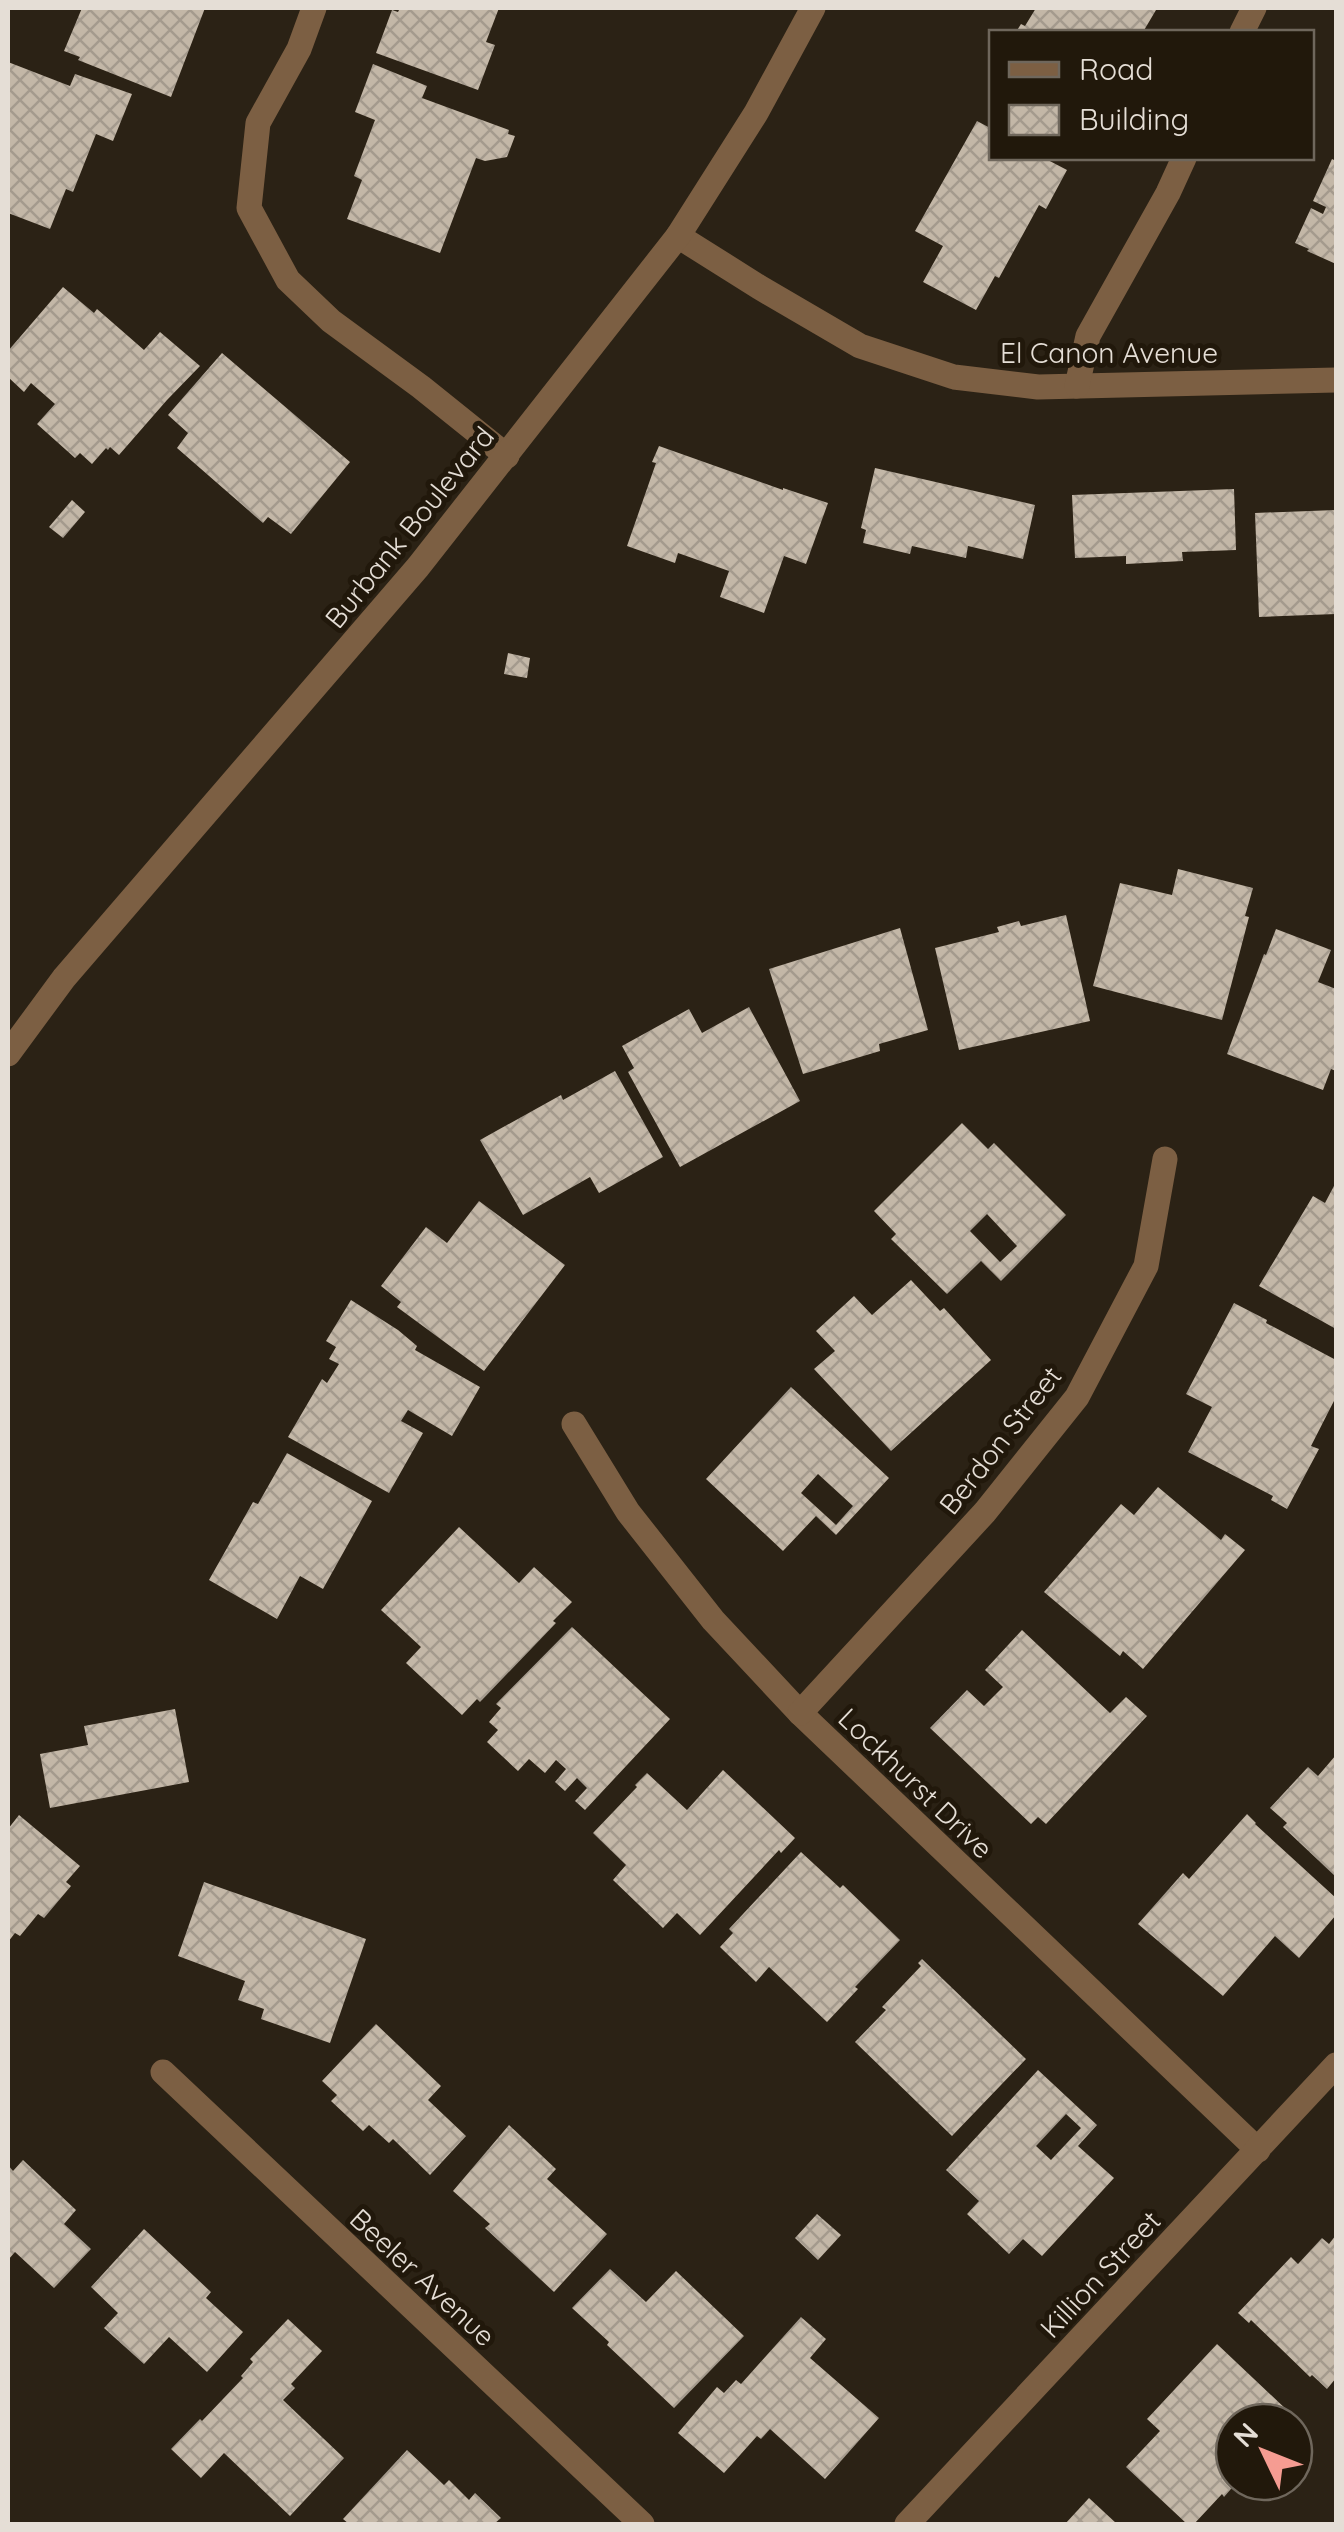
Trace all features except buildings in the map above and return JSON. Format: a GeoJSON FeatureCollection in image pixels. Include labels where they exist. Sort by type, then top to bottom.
{"type":"FeatureCollection","features":[{"type":"Feature","properties":{"kind":"street"},"geometry":{"type":"LineString","coordinates":[[314,8],[299,49],[258,123],[249,208],[288,280],[331,321],[507,456]]}},
{"type":"Feature","properties":{"kind":"street","name":"Burbank Boulevard"},"geometry":{"type":"LineString","coordinates":[[8,1054],[64,978],[405,582],[678,236],[756,113],[814,8]]}},
{"type":"Feature","properties":{"kind":"street"},"geometry":{"type":"LineString","coordinates":[[1076,386],[1088,336],[1183,160]]}},
{"type":"Feature","properties":{"kind":"street","name":"El Canon Avenue"},"geometry":{"type":"LineString","coordinates":[[678,236],[860,346],[954,377],[1038,387],[1336,380]]}},
{"type":"Feature","properties":{"kind":"street","name":"Berdon Street"},"geometry":{"type":"LineString","coordinates":[[800,1713],[986,1512],[1078,1397],[1146,1266],[1165,1159]]}},
{"type":"Feature","properties":{"kind":"street","name":"Lockhurst Drive"},"geometry":{"type":"LineString","coordinates":[[574,1424],[628,1512],[713,1620],[800,1713],[1258,2150]]}},
{"type":"Feature","properties":{"kind":"street","name":"Killion Street"},"geometry":{"type":"LineString","coordinates":[[907,2524],[1336,2065]]}},
{"type":"Feature","properties":{"kind":"street","name":"Beeler Avenue"},"geometry":{"type":"LineString","coordinates":[[163,2072],[642,2524]]}}]}
